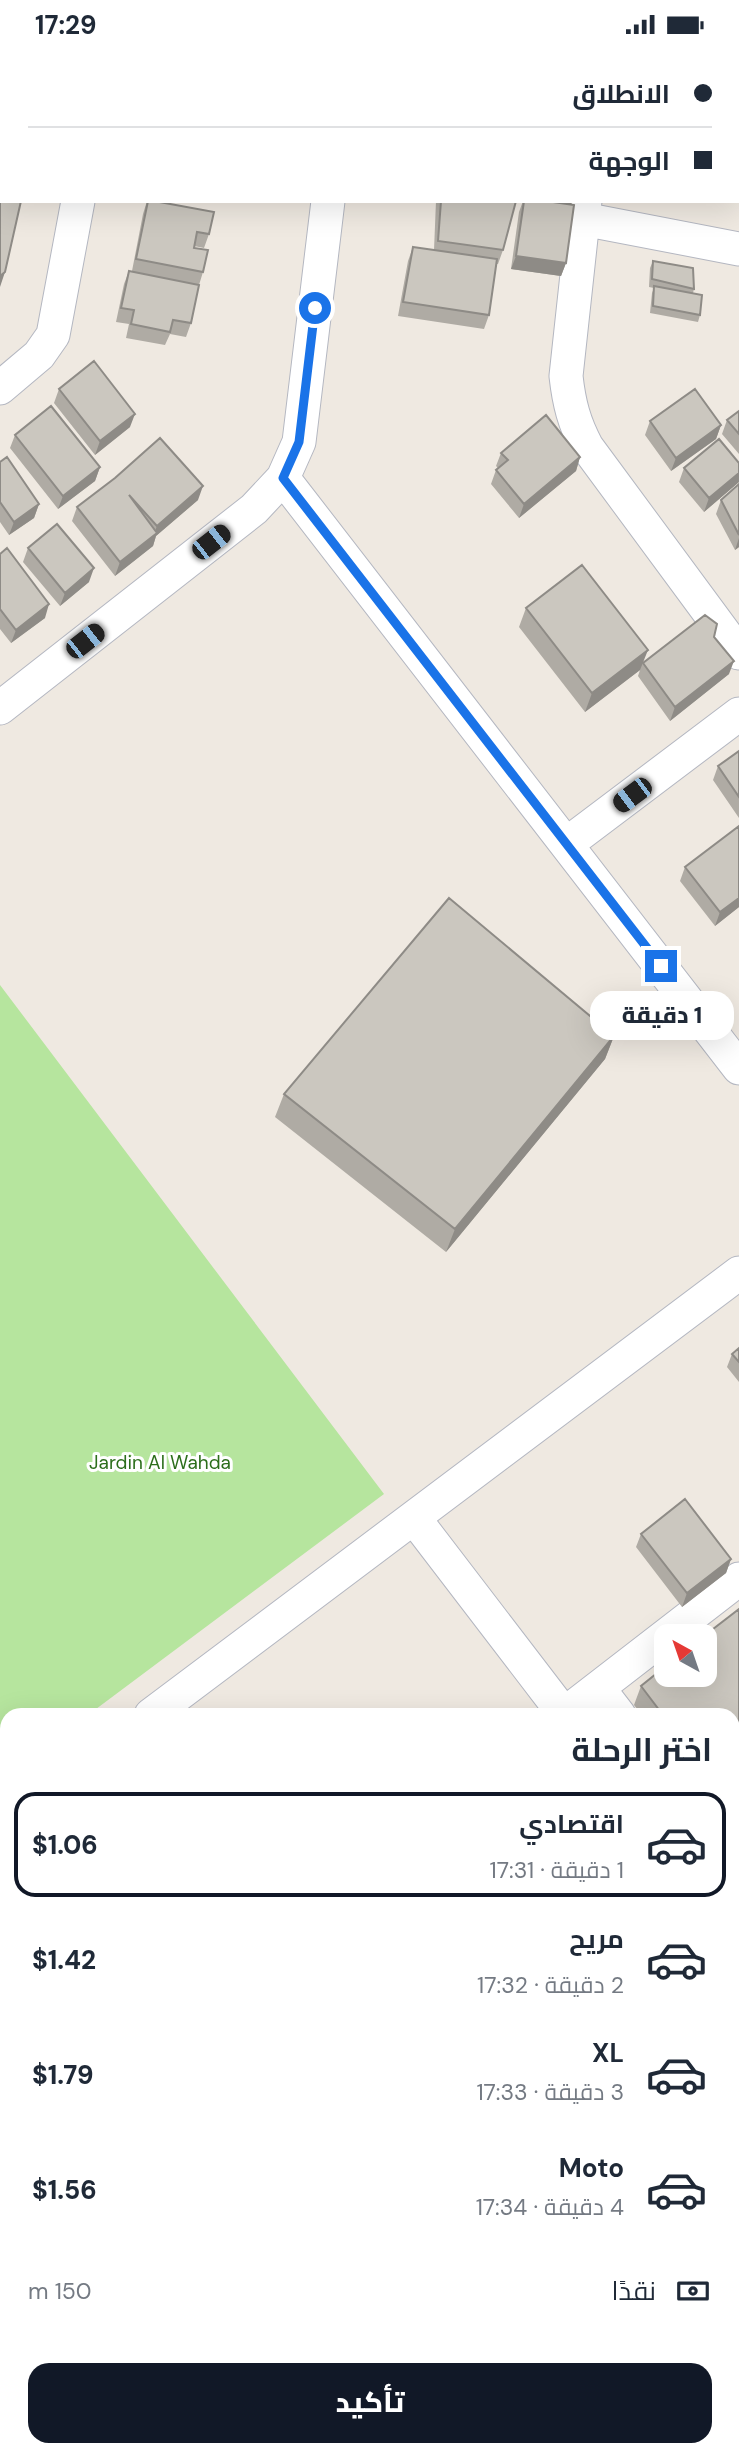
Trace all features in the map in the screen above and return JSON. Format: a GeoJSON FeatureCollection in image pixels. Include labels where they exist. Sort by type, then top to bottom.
{"type":"FeatureCollection","features":[{"type":"Feature","properties":{"kind":"street"},"geometry":{"type":"LineString","coordinates":[[0,388],[39,355],[53,335],[78,203]]}},
{"type":"Feature","properties":{"kind":"street"},"geometry":{"type":"LineString","coordinates":[[0,708],[254,509],[283,478],[299,442],[328,203]]}},
{"type":"Feature","properties":{"kind":"street"},"geometry":{"type":"LineString","coordinates":[[739,249],[584,210],[566,376],[575,424],[587,447],[739,653]]}},
{"type":"Feature","properties":{"kind":"street"},"geometry":{"type":"LineString","coordinates":[[283,478],[568,843],[739,1068]]}},
{"type":"Feature","properties":{"kind":"street"},"geometry":{"type":"LineString","coordinates":[[568,843],[739,714]]}},
{"type":"Feature","properties":{"kind":"street"},"geometry":{"type":"LineString","coordinates":[[160,1708],[739,1273]]}},
{"type":"Feature","properties":{"kind":"street"},"geometry":{"type":"LineString","coordinates":[[414,1518],[559,1708]]}},
{"type":"Feature","properties":{"kind":"street"},"geometry":{"type":"LineString","coordinates":[[572,1708],[739,1579]]}},
{"type":"Feature","properties":{"kind":"street"},"geometry":{"type":"LineString","coordinates":[[599,1689],[614,1708]]}},
{"type":"Feature","properties":{"kind":"green space","name":"Jardin Al Wahda"},"geometry":{"type":"Polygon","coordinates":[[[0,985],[384,1494],[97,1708],[0,1708],[0,985]]]}},
{"type":"Feature","properties":{"kind":"building"},"geometry":{"type":"Polygon","coordinates":[[[0,203],[21,203],[5,272],[0,276],[0,203]]]}},
{"type":"Feature","properties":{"kind":"building"},"geometry":{"type":"Polygon","coordinates":[[[148,203],[165,203],[214,212],[209,234],[197,232],[194,248],[208,250],[203,272],[136,259],[148,203]]]}},
{"type":"Feature","properties":{"kind":"building"},"geometry":{"type":"Polygon","coordinates":[[[441,203],[515,203],[503,250],[438,241],[441,203]]]}},
{"type":"Feature","properties":{"kind":"building"},"geometry":{"type":"Polygon","coordinates":[[[524,203],[574,205],[566,263],[516,256],[524,203]]]}},
{"type":"Feature","properties":{"kind":"building"},"geometry":{"type":"Polygon","coordinates":[[[413,247],[497,259],[489,315],[403,302],[413,247]]]}},
{"type":"Feature","properties":{"kind":"building"},"geometry":{"type":"Polygon","coordinates":[[[653,261],[693,268],[694,289],[652,279],[653,261]]]}},
{"type":"Feature","properties":{"kind":"building"},"geometry":{"type":"Polygon","coordinates":[[[129,271],[199,285],[191,323],[173,320],[170,332],[131,324],[134,310],[121,308],[129,271]]]}},
{"type":"Feature","properties":{"kind":"building"},"geometry":{"type":"Polygon","coordinates":[[[654,286],[702,295],[700,315],[653,306],[654,286]]]}},
{"type":"Feature","properties":{"kind":"building"},"geometry":{"type":"Polygon","coordinates":[[[94,361],[135,414],[100,441],[59,389],[94,361]]]}},
{"type":"Feature","properties":{"kind":"building"},"geometry":{"type":"Polygon","coordinates":[[[695,389],[721,425],[676,458],[650,421],[695,389]]]}},
{"type":"Feature","properties":{"kind":"building"},"geometry":{"type":"Polygon","coordinates":[[[51,406],[100,467],[63,496],[15,435],[51,406]]]}},
{"type":"Feature","properties":{"kind":"building"},"geometry":{"type":"Polygon","coordinates":[[[739,411],[739,434],[727,420],[739,411]]]}},
{"type":"Feature","properties":{"kind":"building"},"geometry":{"type":"Polygon","coordinates":[[[546,415],[580,457],[524,504],[496,470],[508,460],[501,453],[546,415]]]}},
{"type":"Feature","properties":{"kind":"building"},"geometry":{"type":"Polygon","coordinates":[[[160,438],[203,486],[157,526],[129,495],[157,533],[120,562],[77,507],[160,438]]]}},
{"type":"Feature","properties":{"kind":"building"},"geometry":{"type":"Polygon","coordinates":[[[719,439],[739,463],[739,473],[709,498],[684,468],[719,439]]]}},
{"type":"Feature","properties":{"kind":"building"},"geometry":{"type":"Polygon","coordinates":[[[7,457],[39,504],[14,522],[0,502],[0,462],[7,457]]]}},
{"type":"Feature","properties":{"kind":"building"},"geometry":{"type":"Polygon","coordinates":[[[739,484],[739,535],[721,500],[739,484]]]}},
{"type":"Feature","properties":{"kind":"building"},"geometry":{"type":"Polygon","coordinates":[[[57,524],[94,568],[65,593],[28,548],[57,524]]]}},
{"type":"Feature","properties":{"kind":"building"},"geometry":{"type":"Polygon","coordinates":[[[7,548],[49,604],[16,630],[0,609],[0,554],[7,548]]]}},
{"type":"Feature","properties":{"kind":"building"},"geometry":{"type":"Polygon","coordinates":[[[582,565],[648,650],[592,693],[526,608],[582,565]]]}},
{"type":"Feature","properties":{"kind":"building"},"geometry":{"type":"Polygon","coordinates":[[[705,615],[717,624],[714,637],[734,661],[675,707],[643,663],[705,615]]]}},
{"type":"Feature","properties":{"kind":"building"},"geometry":{"type":"Polygon","coordinates":[[[739,751],[739,797],[718,766],[739,751]]]}},
{"type":"Feature","properties":{"kind":"building"},"geometry":{"type":"Polygon","coordinates":[[[739,826],[739,898],[720,912],[685,867],[739,826]]]}},
{"type":"Feature","properties":{"kind":"building"},"geometry":{"type":"Polygon","coordinates":[[[449,898],[614,1036],[455,1229],[284,1094],[449,898]]]}},
{"type":"Feature","properties":{"kind":"building"},"geometry":{"type":"Polygon","coordinates":[[[739,1348],[739,1362],[732,1354],[739,1348]]]}},
{"type":"Feature","properties":{"kind":"building"},"geometry":{"type":"Polygon","coordinates":[[[685,1499],[731,1559],[687,1593],[641,1534],[685,1499]]]}},
{"type":"Feature","properties":{"kind":"building"},"geometry":{"type":"Polygon","coordinates":[[[739,1609],[739,1708],[658,1708],[641,1686],[654,1676],[654,1687],[718,1687],[718,1625],[739,1609]]]}},
{"type":"Feature","properties":{"kind":"route"},"geometry":{"type":"LineString","coordinates":[[315,308],[299,442],[283,478],[661,966]]}}]}
